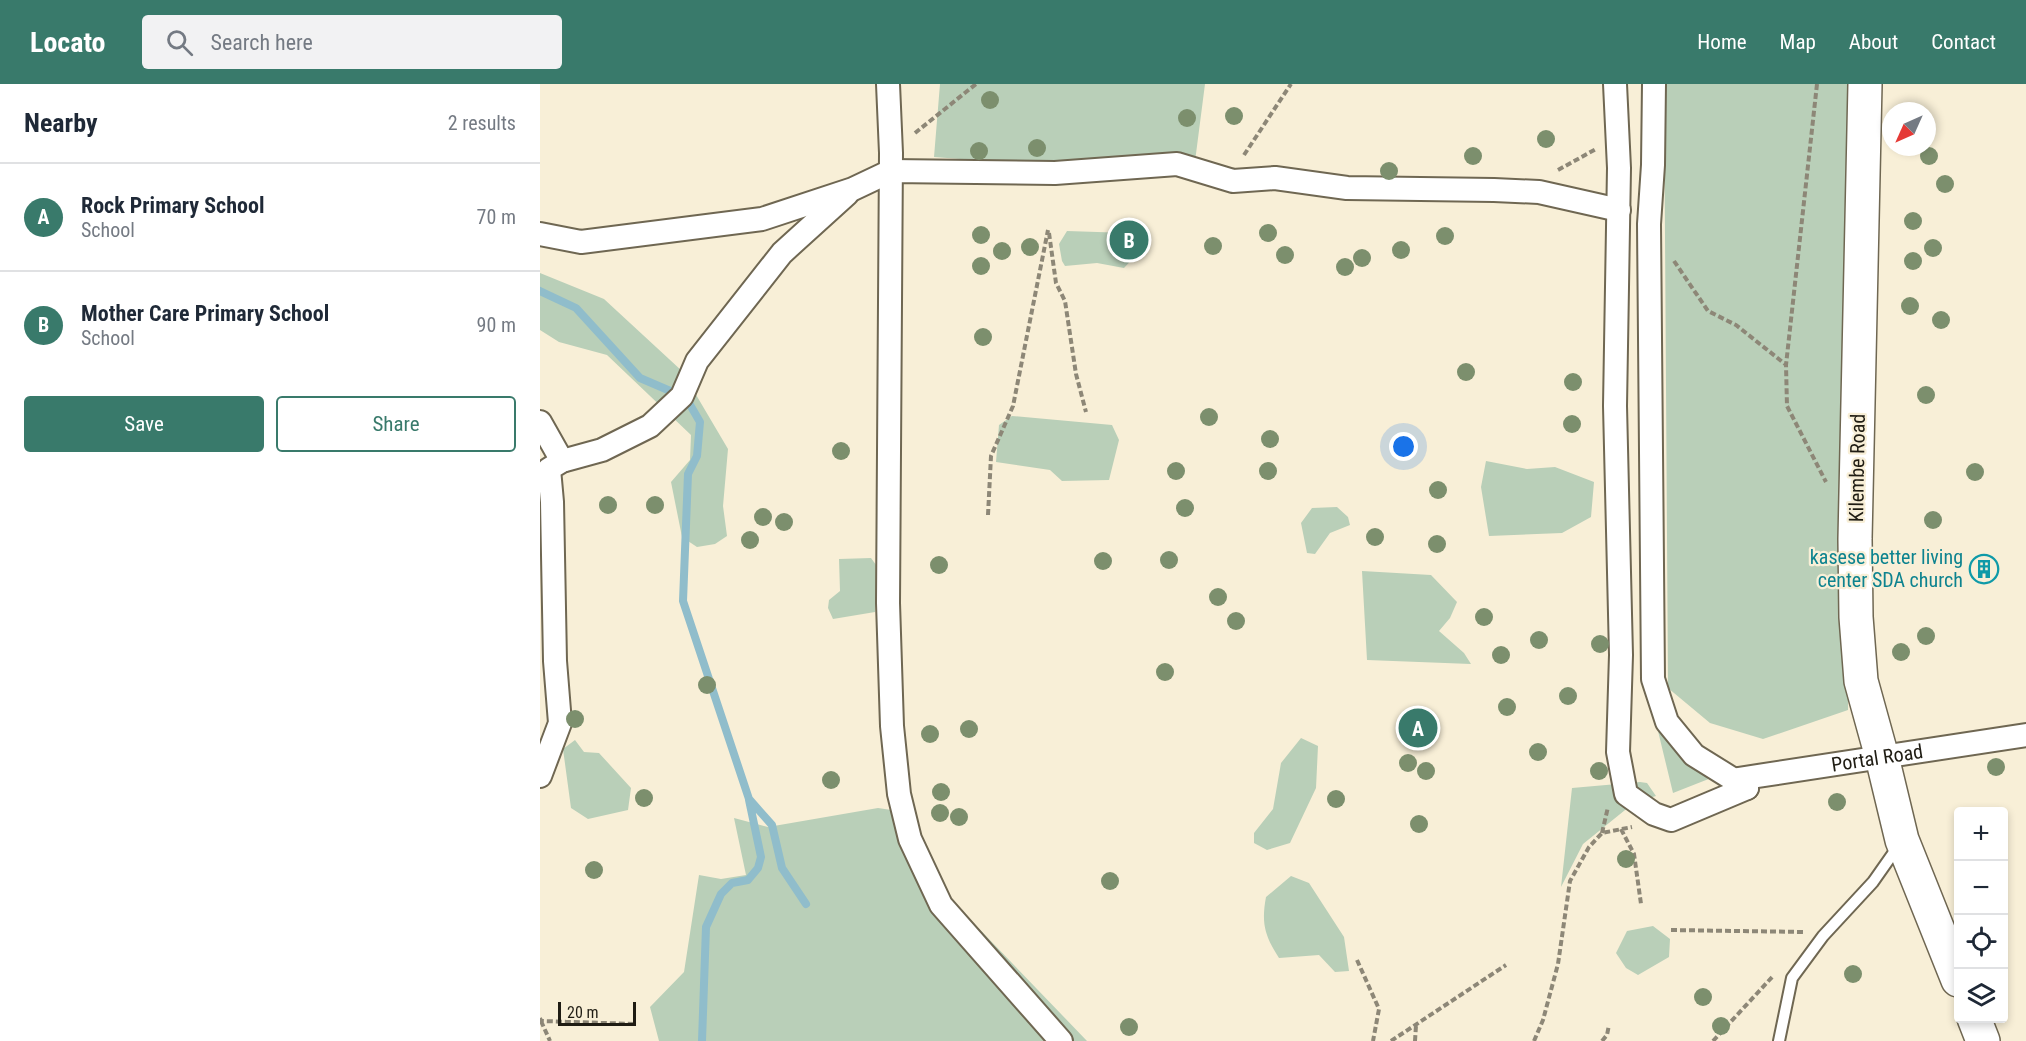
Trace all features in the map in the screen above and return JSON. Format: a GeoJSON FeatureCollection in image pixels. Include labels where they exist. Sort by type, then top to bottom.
{"type":"FeatureCollection","features":[{"type":"Feature","properties":{"kind":"main road","name":"Kilembe Road"},"geometry":{"type":"LineString","coordinates":[[1865,84],[1856,527],[1856,617],[1860,681],[1882,757],[1902,840],[1955,969]]}},
{"type":"Feature","properties":{"kind":"main road"},"geometry":{"type":"LineString","coordinates":[[1976,1023],[1983,1041]]}},
{"type":"Feature","properties":{"kind":"street"},"geometry":{"type":"LineString","coordinates":[[888,84],[891,162],[888,603],[892,726],[899,794],[910,839],[942,905],[1061,1041]]}},
{"type":"Feature","properties":{"kind":"street"},"geometry":{"type":"LineString","coordinates":[[1615,84],[1619,210],[1615,406],[1621,655],[1618,752],[1626,794],[1654,814],[1671,820],[1747,788]]}},
{"type":"Feature","properties":{"kind":"street"},"geometry":{"type":"LineString","coordinates":[[1654,84],[1653,165],[1649,224],[1653,679],[1667,722],[1694,755],[1747,788]]}},
{"type":"Feature","properties":{"kind":"street"},"geometry":{"type":"LineString","coordinates":[[540,776],[560,723],[555,661],[552,502],[549,469],[562,461],[602,450],[650,426],[682,396],[697,361],[782,253],[853,189],[891,162],[1055,173],[1177,164],[1233,181],[1275,178],[1347,188],[1539,192],[1619,210]]}},
{"type":"Feature","properties":{"kind":"street"},"geometry":{"type":"LineString","coordinates":[[540,234],[581,242],[762,219],[853,189]]}},
{"type":"Feature","properties":{"kind":"street"},"geometry":{"type":"LineString","coordinates":[[540,422],[562,461]]}},
{"type":"Feature","properties":{"kind":"street","name":"Portal Road"},"geometry":{"type":"LineString","coordinates":[[1747,788],[1738,779],[2026,735]]}},
{"type":"Feature","properties":{"kind":"lane"},"geometry":{"type":"LineString","coordinates":[[1779,1041],[1792,978],[1823,936],[1873,882],[1902,840]]}},
{"type":"Feature","properties":{"kind":"path"},"geometry":{"type":"LineString","coordinates":[[891,162],[976,84]]}},
{"type":"Feature","properties":{"kind":"path"},"geometry":{"type":"LineString","coordinates":[[1233,181],[1241,160],[1291,84]]}},
{"type":"Feature","properties":{"kind":"path"},"geometry":{"type":"LineString","coordinates":[[1817,84],[1785,365],[1787,406],[1829,488]]}},
{"type":"Feature","properties":{"kind":"path"},"geometry":{"type":"LineString","coordinates":[[1551,174],[1618,137]]}},
{"type":"Feature","properties":{"kind":"path"},"geometry":{"type":"LineString","coordinates":[[1649,224],[1708,311],[1736,326],[1785,365]]}},
{"type":"Feature","properties":{"kind":"path"},"geometry":{"type":"LineString","coordinates":[[988,515],[991,456],[1013,406],[1048,230],[1056,283],[1065,302],[1076,374],[1086,412]]}},
{"type":"Feature","properties":{"kind":"path"},"geometry":{"type":"LineString","coordinates":[[1534,1041],[1543,1020],[1558,964],[1570,881],[1589,848],[1602,833],[1671,820]]}},
{"type":"Feature","properties":{"kind":"path"},"geometry":{"type":"LineString","coordinates":[[1621,829],[1634,854],[1641,904]]}},
{"type":"Feature","properties":{"kind":"path"},"geometry":{"type":"LineString","coordinates":[[1671,930],[1815,932]]}},
{"type":"Feature","properties":{"kind":"path"},"geometry":{"type":"LineString","coordinates":[[1357,960],[1379,1009],[1373,1041]]}},
{"type":"Feature","properties":{"kind":"path"},"geometry":{"type":"LineString","coordinates":[[1391,1041],[1506,965]]}},
{"type":"Feature","properties":{"kind":"path"},"geometry":{"type":"LineString","coordinates":[[550,1041],[541,1019],[636,1024]]}},
{"type":"Feature","properties":{"kind":"path"},"geometry":{"type":"LineString","coordinates":[[1415,1041],[1416,1024]]}},
{"type":"Feature","properties":{"kind":"path"},"geometry":{"type":"LineString","coordinates":[[1602,1041],[1607,1035],[1609,1024]]}},
{"type":"Feature","properties":{"kind":"path"},"geometry":{"type":"LineString","coordinates":[[1713,1041],[1721,1032]]}},
{"type":"Feature","properties":{"kind":"green space"},"geometry":{"type":"Polygon","coordinates":[[[940,84],[1205,84],[1193,177],[934,157],[940,84]]]}},
{"type":"Feature","properties":{"kind":"green space"},"geometry":{"type":"Polygon","coordinates":[[[1664,84],[1850,84],[1848,710],[1763,739],[1710,723],[1668,688],[1664,84]]]}},
{"type":"Feature","properties":{"kind":"green space"},"geometry":{"type":"Polygon","coordinates":[[[1067,231],[1128,233],[1138,253],[1124,268],[1097,263],[1065,266],[1059,244],[1067,231]]]}},
{"type":"Feature","properties":{"kind":"green space"},"geometry":{"type":"Polygon","coordinates":[[[540,273],[604,299],[682,371],[728,449],[723,506],[727,536],[715,544],[697,547],[682,537],[671,482],[690,460],[691,435],[607,355],[559,342],[540,330],[540,273]]]}},
{"type":"Feature","properties":{"kind":"green space"},"geometry":{"type":"Polygon","coordinates":[[[1012,416],[1112,425],[1119,440],[1109,480],[1062,481],[1050,470],[996,462],[999,425],[1012,416]]]}},
{"type":"Feature","properties":{"kind":"green space"},"geometry":{"type":"Polygon","coordinates":[[[1486,461],[1527,469],[1555,467],[1594,482],[1591,517],[1562,533],[1489,536],[1481,487],[1486,461]]]}},
{"type":"Feature","properties":{"kind":"green space"},"geometry":{"type":"Polygon","coordinates":[[[1337,507],[1348,517],[1350,525],[1330,533],[1315,554],[1307,553],[1301,523],[1312,508],[1337,507]]]}},
{"type":"Feature","properties":{"kind":"green space"},"geometry":{"type":"Polygon","coordinates":[[[871,558],[879,569],[875,612],[833,619],[828,608],[829,600],[840,591],[839,559],[871,558]]]}},
{"type":"Feature","properties":{"kind":"green space"},"geometry":{"type":"Polygon","coordinates":[[[1362,571],[1431,575],[1457,602],[1450,618],[1439,631],[1464,653],[1471,664],[1367,660],[1362,571]]]}},
{"type":"Feature","properties":{"kind":"green space"},"geometry":{"type":"Polygon","coordinates":[[[1658,731],[1700,763],[1729,771],[1673,793],[1658,731]]]}},
{"type":"Feature","properties":{"kind":"green space"},"geometry":{"type":"Polygon","coordinates":[[[1301,738],[1318,746],[1316,788],[1290,843],[1267,850],[1254,843],[1254,833],[1273,809],[1281,763],[1301,738]]]}},
{"type":"Feature","properties":{"kind":"green space"},"geometry":{"type":"Polygon","coordinates":[[[575,740],[584,752],[599,753],[631,788],[628,810],[588,819],[571,808],[563,749],[575,740]]]}},
{"type":"Feature","properties":{"kind":"green space"},"geometry":{"type":"Polygon","coordinates":[[[1647,783],[1656,796],[1635,802],[1583,844],[1561,887],[1572,788],[1647,783]]]}},
{"type":"Feature","properties":{"kind":"green space"},"geometry":{"type":"Polygon","coordinates":[[[878,808],[898,811],[914,861],[1087,1041],[659,1041],[650,1007],[684,972],[699,875],[721,879],[746,875],[734,818],[768,827],[878,808]]]}},
{"type":"Feature","properties":{"kind":"green space"},"geometry":{"type":"Polygon","coordinates":[[[1291,876],[1309,883],[1344,937],[1349,971],[1335,972],[1319,955],[1279,958],[1274,950],[1265,929],[1266,897],[1291,876]]]}},
{"type":"Feature","properties":{"kind":"green space"},"geometry":{"type":"Polygon","coordinates":[[[1653,926],[1670,939],[1669,957],[1638,975],[1626,968],[1616,953],[1627,931],[1653,926]]]}},
{"type":"Feature","properties":{"kind":"waterway"},"geometry":{"type":"LineString","coordinates":[[540,291],[576,308],[640,378],[682,396],[700,422],[697,456],[688,474],[683,601],[749,799],[772,825],[782,868],[806,904]]}},
{"type":"Feature","properties":{"kind":"waterway"},"geometry":{"type":"LineString","coordinates":[[702,1041],[706,927],[721,894],[732,883],[748,880],[758,868],[761,857],[749,800]]}},
{"type":"Feature","properties":{"kind":"place","name":"Mother Care Primary School"},"geometry":{"type":"Point","coordinates":[1129,240]}},
{"type":"Feature","properties":{"kind":"place","name":"kasese better living center SDA church"},"geometry":{"type":"Point","coordinates":[1984,569]}},
{"type":"Feature","properties":{"kind":"place","name":"Rock Primary School"},"geometry":{"type":"Point","coordinates":[1418,728]}}]}
